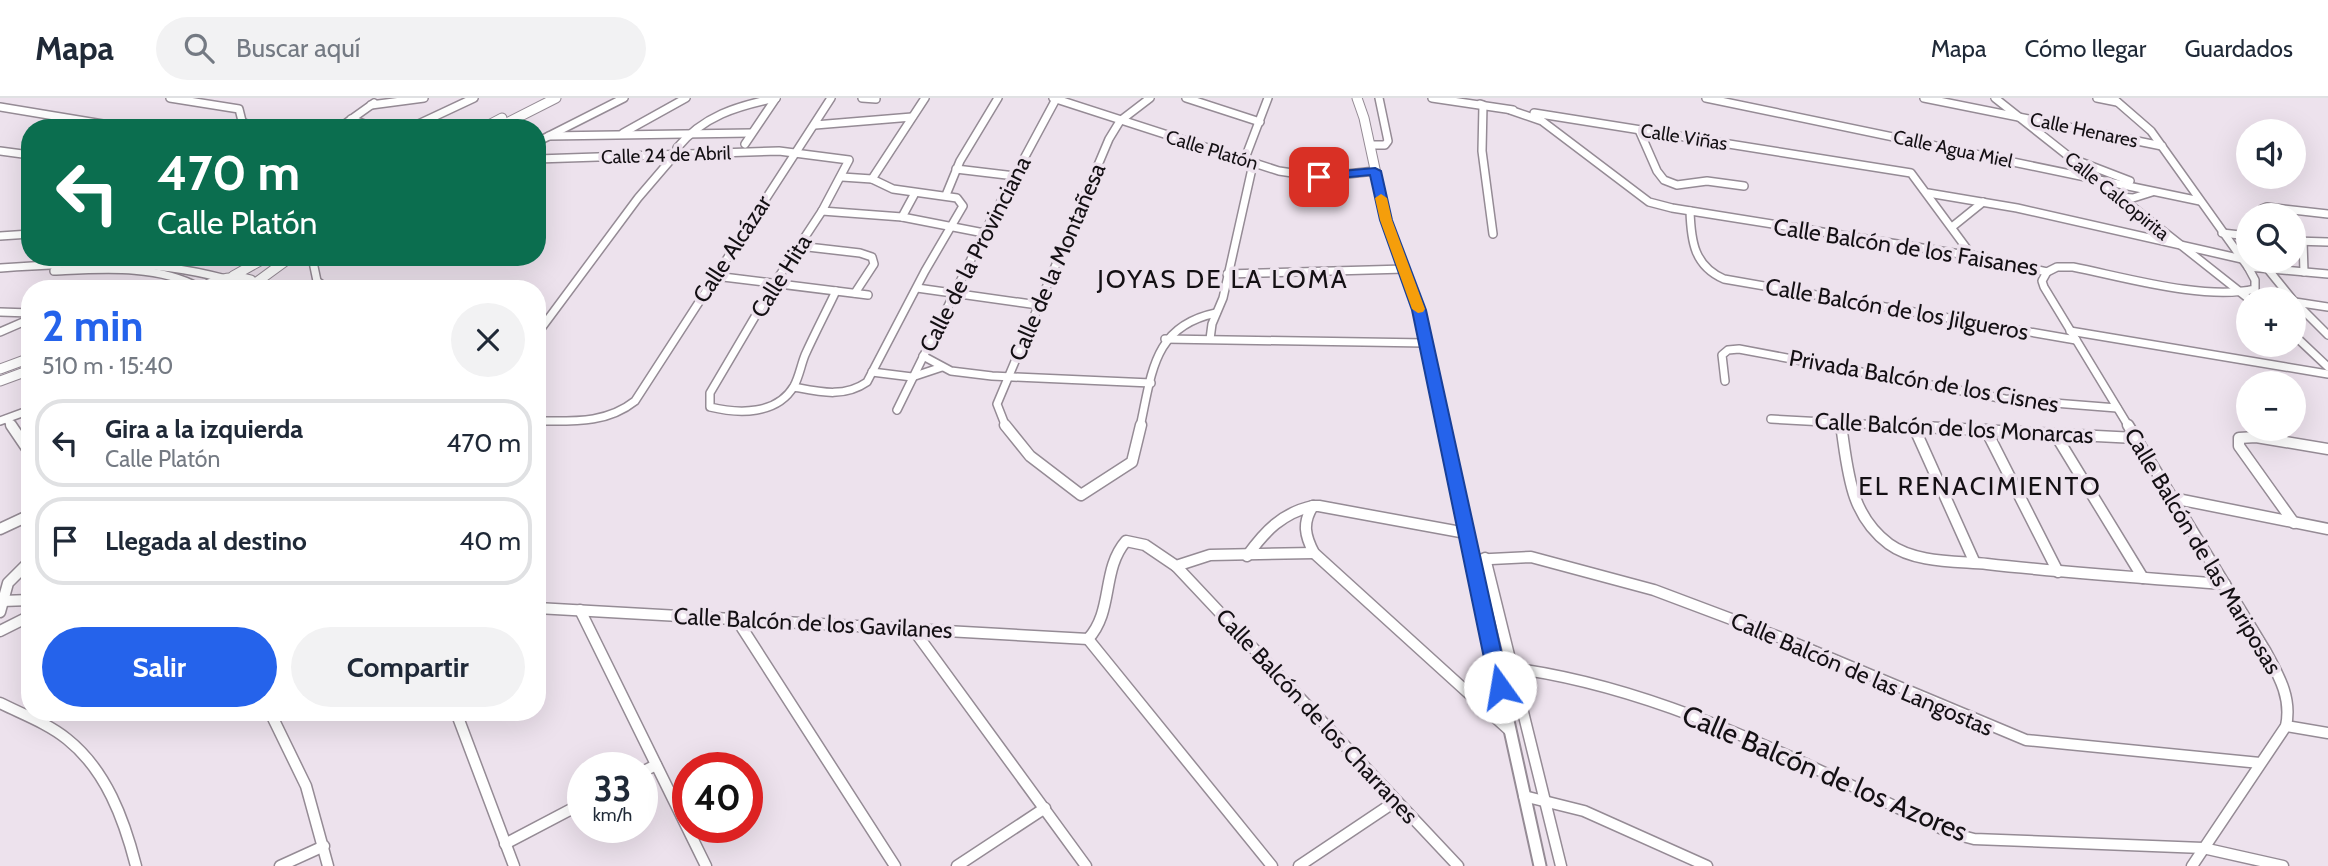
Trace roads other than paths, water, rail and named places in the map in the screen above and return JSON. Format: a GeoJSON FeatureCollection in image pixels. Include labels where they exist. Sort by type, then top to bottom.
{"type":"FeatureCollection","features":[{"type":"Feature","properties":{"kind":"street"},"geometry":{"type":"LineString","coordinates":[[170,98],[239,109],[242,119]]}},
{"type":"Feature","properties":{"kind":"street"},"geometry":{"type":"LineString","coordinates":[[351,119],[381,98]]}},
{"type":"Feature","properties":{"kind":"street"},"geometry":{"type":"LineString","coordinates":[[372,105],[425,98]]}},
{"type":"Feature","properties":{"kind":"street"},"geometry":{"type":"LineString","coordinates":[[429,119],[474,98]]}},
{"type":"Feature","properties":{"kind":"street"},"geometry":{"type":"LineString","coordinates":[[501,119],[542,98]]}},
{"type":"Feature","properties":{"kind":"street"},"geometry":{"type":"LineString","coordinates":[[514,119],[556,98]]}},
{"type":"Feature","properties":{"kind":"street"},"geometry":{"type":"LineString","coordinates":[[546,138],[624,98]]}},
{"type":"Feature","properties":{"kind":"street"},"geometry":{"type":"LineString","coordinates":[[620,135],[686,98]]}},
{"type":"Feature","properties":{"kind":"street"},"geometry":{"type":"LineString","coordinates":[[745,144],[776,98]]}},
{"type":"Feature","properties":{"kind":"street"},"geometry":{"type":"LineString","coordinates":[[546,322],[638,198],[676,152],[686,135],[727,110],[776,98]]}},
{"type":"Feature","properties":{"kind":"street","name":"Calle Alcázar"},"geometry":{"type":"LineString","coordinates":[[635,401],[831,98]]}},
{"type":"Feature","properties":{"kind":"street"},"geometry":{"type":"LineString","coordinates":[[862,98],[876,99]]}},
{"type":"Feature","properties":{"kind":"street"},"geometry":{"type":"LineString","coordinates":[[872,179],[925,98]]}},
{"type":"Feature","properties":{"kind":"street"},"geometry":{"type":"LineString","coordinates":[[946,195],[957,169],[998,98]]}},
{"type":"Feature","properties":{"kind":"street"},"geometry":{"type":"LineString","coordinates":[[1120,121],[1150,98]]}},
{"type":"Feature","properties":{"kind":"street"},"geometry":{"type":"LineString","coordinates":[[1186,98],[1261,122]]}},
{"type":"Feature","properties":{"kind":"street"},"geometry":{"type":"LineString","coordinates":[[1244,162],[1268,98]]}},
{"type":"Feature","properties":{"kind":"street"},"geometry":{"type":"LineString","coordinates":[[1357,98],[1386,220],[1419,310],[1465,533],[1540,866]]}},
{"type":"Feature","properties":{"kind":"street"},"geometry":{"type":"LineString","coordinates":[[1370,145],[1385,145],[1388,141],[1379,98]]}},
{"type":"Feature","properties":{"kind":"street","name":"Calle Viñas"},"geometry":{"type":"LineString","coordinates":[[1432,98],[1909,172],[1916,176],[1973,257]]}},
{"type":"Feature","properties":{"kind":"street"},"geometry":{"type":"LineString","coordinates":[[1461,98],[1486,105]]}},
{"type":"Feature","properties":{"kind":"street"},"geometry":{"type":"LineString","coordinates":[[1493,233],[1482,151],[1486,105],[1495,98]]}},
{"type":"Feature","properties":{"kind":"street","name":"Calle Agua Miel"},"geometry":{"type":"LineString","coordinates":[[1706,98],[2200,201]]}},
{"type":"Feature","properties":{"kind":"street","name":"Calle Henares"},"geometry":{"type":"LineString","coordinates":[[1924,98],[2162,146]]}},
{"type":"Feature","properties":{"kind":"street","name":"Calle Calcopirita"},"geometry":{"type":"LineString","coordinates":[[1996,98],[2236,291]]}},
{"type":"Feature","properties":{"kind":"street"},"geometry":{"type":"LineString","coordinates":[[2097,98],[2116,100],[2142,121],[2236,251]]}},
{"type":"Feature","properties":{"kind":"street","name":"Calle Platón"},"geometry":{"type":"LineString","coordinates":[[1054,99],[1244,162],[1319,177],[1375,171]]}},
{"type":"Feature","properties":{"kind":"street","name":"Calle de la Provinciana"},"geometry":{"type":"LineString","coordinates":[[897,410],[984,233],[1054,99]]}},
{"type":"Feature","properties":{"kind":"street"},"geometry":{"type":"LineString","coordinates":[[0,107],[73,119]]}},
{"type":"Feature","properties":{"kind":"street","name":"Calle Balcón de los Faisanes"},"geometry":{"type":"LineString","coordinates":[[1510,110],[1542,121],[1656,204],[1973,257],[2046,272],[2057,267],[2073,267],[2236,293]]}},
{"type":"Feature","properties":{"kind":"street"},"geometry":{"type":"LineString","coordinates":[[815,125],[912,117]]}},
{"type":"Feature","properties":{"kind":"street","name":"Calle de la Montañesa"},"geometry":{"type":"LineString","coordinates":[[1120,121],[1109,139],[997,404],[999,416],[1010,435],[1047,471],[1081,495],[1132,463],[1151,383]]}},
{"type":"Feature","properties":{"kind":"street"},"geometry":{"type":"LineString","coordinates":[[1639,130],[1657,171],[1664,180],[1677,185],[1707,181],[1744,186]]}},
{"type":"Feature","properties":{"kind":"street"},"geometry":{"type":"LineString","coordinates":[[549,136],[751,133]]}},
{"type":"Feature","properties":{"kind":"street"},"geometry":{"type":"LineString","coordinates":[[0,151],[21,154]]}},
{"type":"Feature","properties":{"kind":"street","name":"Calle 24 de Abril"},"geometry":{"type":"LineString","coordinates":[[546,159],[676,152],[772,151],[849,160],[842,177]]}},
{"type":"Feature","properties":{"kind":"street"},"geometry":{"type":"LineString","coordinates":[[2073,160],[2116,174],[2137,186]]}},
{"type":"Feature","properties":{"kind":"street"},"geometry":{"type":"LineString","coordinates":[[1210,339],[1253,164]]}},
{"type":"Feature","properties":{"kind":"street"},"geometry":{"type":"LineString","coordinates":[[957,169],[1014,176]]}},
{"type":"Feature","properties":{"kind":"street"},"geometry":{"type":"LineString","coordinates":[[836,290],[803,358],[794,387],[844,393],[863,386],[963,206],[957,198],[946,195],[915,193],[893,189],[872,179],[842,177]]}},
{"type":"Feature","properties":{"kind":"street","name":"Calle Hita"},"geometry":{"type":"LineString","coordinates":[[794,387],[776,404],[749,412],[720,410],[710,407],[708,402],[710,393],[776,281],[842,177]]}},
{"type":"Feature","properties":{"kind":"street","name":"Calle Viñas"},"geometry":{"type":"LineString","coordinates":[[1927,192],[2236,258]]}},
{"type":"Feature","properties":{"kind":"street"},"geometry":{"type":"LineString","coordinates":[[2119,197],[2133,198],[2147,192],[2157,192]]}},
{"type":"Feature","properties":{"kind":"street"},"geometry":{"type":"LineString","coordinates":[[902,218],[915,193]]}},
{"type":"Feature","properties":{"kind":"street"},"geometry":{"type":"LineString","coordinates":[[1952,227],[1983,202]]}},
{"type":"Feature","properties":{"kind":"street"},"geometry":{"type":"LineString","coordinates":[[822,211],[902,218],[984,233]]}},
{"type":"Feature","properties":{"kind":"street","name":"Calle Balcón de los Jilgueros"},"geometry":{"type":"LineString","coordinates":[[1690,211],[1694,255],[1703,268],[1719,277],[2076,340]]}},
{"type":"Feature","properties":{"kind":"street"},"geometry":{"type":"LineString","coordinates":[[2306,211],[2328,214]]}},
{"type":"Feature","properties":{"kind":"street"},"geometry":{"type":"LineString","coordinates":[[2222,233],[2236,235]]}},
{"type":"Feature","properties":{"kind":"street"},"geometry":{"type":"LineString","coordinates":[[0,236],[21,235]]}},
{"type":"Feature","properties":{"kind":"street"},"geometry":{"type":"LineString","coordinates":[[2306,241],[2328,242]]}},
{"type":"Feature","properties":{"kind":"street"},"geometry":{"type":"LineString","coordinates":[[799,246],[868,255],[874,264],[855,293]]}},
{"type":"Feature","properties":{"kind":"street"},"geometry":{"type":"LineString","coordinates":[[0,268],[32,266]]}},
{"type":"Feature","properties":{"kind":"street"},"geometry":{"type":"LineString","coordinates":[[162,266],[222,278]]}},
{"type":"Feature","properties":{"kind":"street"},"geometry":{"type":"LineString","coordinates":[[233,276],[251,266]]}},
{"type":"Feature","properties":{"kind":"street"},"geometry":{"type":"LineString","coordinates":[[263,280],[280,266]]}},
{"type":"Feature","properties":{"kind":"street"},"geometry":{"type":"LineString","coordinates":[[1227,274],[1405,269]]}},
{"type":"Feature","properties":{"kind":"street"},"geometry":{"type":"LineString","coordinates":[[0,274],[59,270],[122,272],[187,280]]}},
{"type":"Feature","properties":{"kind":"street","name":"Calle Balcón de las Mariposas"},"geometry":{"type":"LineString","coordinates":[[2046,272],[2042,281],[2044,287],[2278,675],[2288,704],[2286,726]]}},
{"type":"Feature","properties":{"kind":"street"},"geometry":{"type":"LineString","coordinates":[[2306,272],[2328,274]]}},
{"type":"Feature","properties":{"kind":"street"},"geometry":{"type":"LineString","coordinates":[[2271,273],[2283,287]]}},
{"type":"Feature","properties":{"kind":"street"},"geometry":{"type":"LineString","coordinates":[[218,280],[233,276],[246,280]]}},
{"type":"Feature","properties":{"kind":"street"},"geometry":{"type":"LineString","coordinates":[[715,276],[776,281],[868,295]]}},
{"type":"Feature","properties":{"kind":"street"},"geometry":{"type":"LineString","coordinates":[[917,288],[1038,305]]}},
{"type":"Feature","properties":{"kind":"street"},"geometry":{"type":"LineString","coordinates":[[2306,303],[2328,307]]}},
{"type":"Feature","properties":{"kind":"street"},"geometry":{"type":"LineString","coordinates":[[0,312],[21,313]]}},
{"type":"Feature","properties":{"kind":"street"},"geometry":{"type":"LineString","coordinates":[[923,356],[942,367],[992,376],[1151,383],[1166,340],[1179,327],[1201,316],[1216,313]]}},
{"type":"Feature","properties":{"kind":"street"},"geometry":{"type":"LineString","coordinates":[[2306,313],[2328,335]]}},
{"type":"Feature","properties":{"kind":"street"},"geometry":{"type":"LineString","coordinates":[[0,332],[21,323]]}},
{"type":"Feature","properties":{"kind":"street"},"geometry":{"type":"LineString","coordinates":[[2070,331],[2328,374]]}},
{"type":"Feature","properties":{"kind":"street"},"geometry":{"type":"LineString","coordinates":[[1166,340],[1426,343]]}},
{"type":"Feature","properties":{"kind":"street"},"geometry":{"type":"LineString","coordinates":[[2306,346],[2328,367]]}},
{"type":"Feature","properties":{"kind":"street","name":"Privada Balcón de los Cisnes"},"geometry":{"type":"LineString","coordinates":[[1725,381],[1721,359],[1724,352],[1732,349],[1996,397],[2038,403],[2117,408]]}},
{"type":"Feature","properties":{"kind":"street"},"geometry":{"type":"LineString","coordinates":[[0,369],[21,361]]}},
{"type":"Feature","properties":{"kind":"street"},"geometry":{"type":"LineString","coordinates":[[872,372],[912,377],[942,367]]}},
{"type":"Feature","properties":{"kind":"street"},"geometry":{"type":"LineString","coordinates":[[0,381],[21,373]]}},
{"type":"Feature","properties":{"kind":"street"},"geometry":{"type":"LineString","coordinates":[[546,421],[598,419],[616,415],[635,401]]}},
{"type":"Feature","properties":{"kind":"street"},"geometry":{"type":"LineString","coordinates":[[21,413],[3,420],[21,442]]}},
{"type":"Feature","properties":{"kind":"street","name":"Calle Balcón de los Monarcas"},"geometry":{"type":"LineString","coordinates":[[1771,419],[2136,438]]}},
{"type":"Feature","properties":{"kind":"street"},"geometry":{"type":"LineString","coordinates":[[1841,422],[1852,495],[1859,511],[1888,543],[1911,554],[2058,572],[2225,584]]}},
{"type":"Feature","properties":{"kind":"street"},"geometry":{"type":"LineString","coordinates":[[1913,425],[1974,561]]}},
{"type":"Feature","properties":{"kind":"street"},"geometry":{"type":"LineString","coordinates":[[1986,430],[2058,572]]}},
{"type":"Feature","properties":{"kind":"street"},"geometry":{"type":"LineString","coordinates":[[2055,434],[2143,578]]}},
{"type":"Feature","properties":{"kind":"street"},"geometry":{"type":"LineString","coordinates":[[2294,523],[2239,446],[2239,438],[2256,437],[2328,449]]}},
{"type":"Feature","properties":{"kind":"street"},"geometry":{"type":"LineString","coordinates":[[2172,498],[2328,529]]}},
{"type":"Feature","properties":{"kind":"street"},"geometry":{"type":"LineString","coordinates":[[1247,556],[1283,514],[1314,506],[1465,533]]}},
{"type":"Feature","properties":{"kind":"street"},"geometry":{"type":"LineString","coordinates":[[1314,506],[1308,513],[1304,529],[1314,553],[1509,730]]}},
{"type":"Feature","properties":{"kind":"street"},"geometry":{"type":"LineString","coordinates":[[0,530],[21,520]]}},
{"type":"Feature","properties":{"kind":"street","name":"Calle Balcón de los Charranes"},"geometry":{"type":"LineString","coordinates":[[1088,639],[1102,619],[1110,571],[1117,549],[1126,541],[1145,545],[1176,566],[1458,866]]}},
{"type":"Feature","properties":{"kind":"street"},"geometry":{"type":"LineString","coordinates":[[1176,566],[1210,555],[1314,553]]}},
{"type":"Feature","properties":{"kind":"street","name":"Calle Balcón de las Langostas"},"geometry":{"type":"LineString","coordinates":[[1471,559],[1531,557],[1654,590],[1787,640],[2026,740],[2260,763]]}},
{"type":"Feature","properties":{"kind":"street"},"geometry":{"type":"LineString","coordinates":[[1486,558],[1561,866]]}},
{"type":"Feature","properties":{"kind":"street"},"geometry":{"type":"LineString","coordinates":[[21,567],[6,582],[1,606],[21,602]]}},
{"type":"Feature","properties":{"kind":"street","name":"Calle Balcón de los Gavilanes"},"geometry":{"type":"LineString","coordinates":[[546,608],[1088,639]]}},
{"type":"Feature","properties":{"kind":"street"},"geometry":{"type":"LineString","coordinates":[[580,610],[650,752]]}},
{"type":"Feature","properties":{"kind":"street"},"geometry":{"type":"LineString","coordinates":[[737,620],[895,866]]}},
{"type":"Feature","properties":{"kind":"street"},"geometry":{"type":"LineString","coordinates":[[0,631],[21,621]]}},
{"type":"Feature","properties":{"kind":"street"},"geometry":{"type":"LineString","coordinates":[[913,629],[1086,866]]}},
{"type":"Feature","properties":{"kind":"street"},"geometry":{"type":"LineString","coordinates":[[1088,639],[1272,866]]}},
{"type":"Feature","properties":{"kind":"street","name":"Calle Balcón de los Azores"},"geometry":{"type":"LineString","coordinates":[[1495,666],[1552,673],[1643,696],[1689,713],[1951,833],[1974,839],[1995,842],[2203,848],[2283,866]]}},
{"type":"Feature","properties":{"kind":"street"},"geometry":{"type":"LineString","coordinates":[[0,703],[21,714]]}},
{"type":"Feature","properties":{"kind":"street"},"geometry":{"type":"LineString","coordinates":[[34,721],[67,739],[88,761],[108,789],[131,842],[136,866]]}},
{"type":"Feature","properties":{"kind":"street"},"geometry":{"type":"LineString","coordinates":[[274,721],[306,786],[328,866]]}},
{"type":"Feature","properties":{"kind":"street"},"geometry":{"type":"LineString","coordinates":[[461,721],[514,866]]}},
{"type":"Feature","properties":{"kind":"street"},"geometry":{"type":"LineString","coordinates":[[2192,866],[2286,726],[2328,733]]}},
{"type":"Feature","properties":{"kind":"street"},"geometry":{"type":"LineString","coordinates":[[658,769],[706,866]]}},
{"type":"Feature","properties":{"kind":"street"},"geometry":{"type":"LineString","coordinates":[[1524,796],[1584,811],[1707,866]]}},
{"type":"Feature","properties":{"kind":"street"},"geometry":{"type":"LineString","coordinates":[[1299,866],[1396,801]]}},
{"type":"Feature","properties":{"kind":"street"},"geometry":{"type":"LineString","coordinates":[[957,866],[1045,808]]}},
{"type":"Feature","properties":{"kind":"street"},"geometry":{"type":"LineString","coordinates":[[505,844],[567,811]]}},
{"type":"Feature","properties":{"kind":"street"},"geometry":{"type":"LineString","coordinates":[[280,866],[324,846]]}},
{"type":"Feature","properties":{"kind":"district","name":"JOYAS DE LA LOMA"},"geometry":{"type":"Point","coordinates":[1223,279]}},
{"type":"Feature","properties":{"kind":"district","name":"EL RENACIMIENTO"},"geometry":{"type":"Point","coordinates":[1980,486]}}]}
